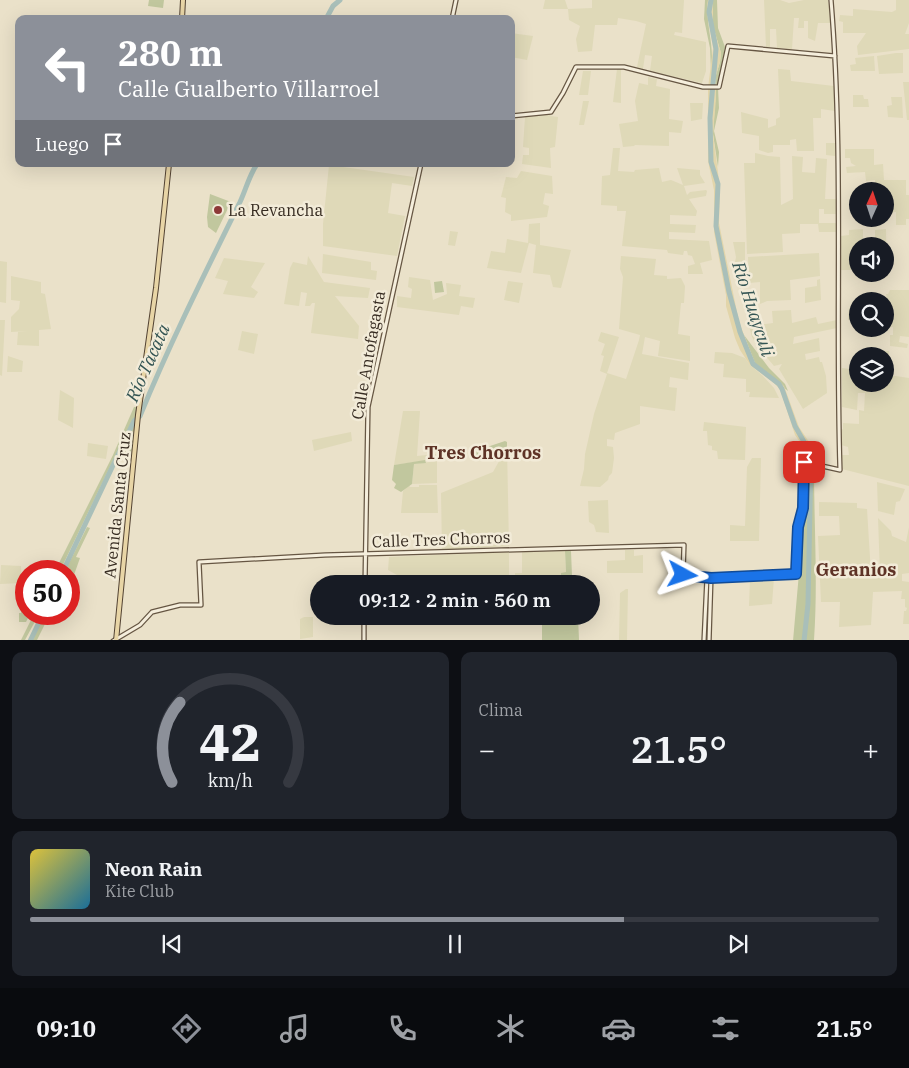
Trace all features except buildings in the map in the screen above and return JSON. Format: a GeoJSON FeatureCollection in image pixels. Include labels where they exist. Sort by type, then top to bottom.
{"type":"FeatureCollection","features":[{"type":"Feature","properties":{"kind":"main road"},"geometry":{"type":"LineString","coordinates":[[182,15],[183,0]]}},
{"type":"Feature","properties":{"kind":"main road"},"geometry":{"type":"LineString","coordinates":[[453,15],[456,0]]}},
{"type":"Feature","properties":{"kind":"main road"},"geometry":{"type":"LineString","coordinates":[[709,578],[796,574],[798,527],[803,508],[804,462],[840,470],[839,227],[835,56],[831,0]]}},
{"type":"Feature","properties":{"kind":"main road"},"geometry":{"type":"LineString","coordinates":[[515,116],[551,112],[576,67],[624,67],[706,86],[718,87],[728,46],[835,56]]}},
{"type":"Feature","properties":{"kind":"main road","name":"Avenida Santa Cruz"},"geometry":{"type":"LineString","coordinates":[[115,640],[137,422],[156,288],[169,167]]}},
{"type":"Feature","properties":{"kind":"main road","name":"Calle Antofagasta"},"geometry":{"type":"LineString","coordinates":[[365,575],[368,407],[420,167]]}},
{"type":"Feature","properties":{"kind":"main road","name":"Calle Tres Chorros"},"geometry":{"type":"LineString","coordinates":[[115,640],[140,625],[152,612],[180,605],[201,605],[199,562],[684,545],[683,575],[709,578]]}},
{"type":"Feature","properties":{"kind":"main road"},"geometry":{"type":"LineString","coordinates":[[704,640],[709,578]]}},
{"type":"Feature","properties":{"kind":"main road"},"geometry":{"type":"LineString","coordinates":[[709,578],[709,640]]}},
{"type":"Feature","properties":{"kind":"main road"},"geometry":{"type":"LineString","coordinates":[[364,625],[364,640]]}},
{"type":"Feature","properties":{"kind":"shaded area"},"geometry":{"type":"Polygon","coordinates":[[[545,0],[565,0],[568,9],[543,9],[545,0]]]}},
{"type":"Feature","properties":{"kind":"shaded area"},"geometry":{"type":"Polygon","coordinates":[[[592,0],[684,0],[682,33],[675,32],[674,35],[706,42],[706,71],[702,83],[650,71],[652,56],[645,55],[643,69],[637,67],[646,24],[636,21],[618,18],[617,25],[595,25],[592,51],[578,52],[576,39],[580,26],[569,20],[568,9],[592,8],[592,0]]]}},
{"type":"Feature","properties":{"kind":"shaded area"},"geometry":{"type":"Polygon","coordinates":[[[764,0],[780,0],[789,3],[804,0],[828,0],[831,23],[818,23],[815,41],[808,38],[808,21],[804,21],[804,28],[798,28],[799,18],[794,18],[792,49],[777,48],[776,29],[770,29],[770,47],[766,47],[764,0]]]}},
{"type":"Feature","properties":{"kind":"shaded area"},"geometry":{"type":"Polygon","coordinates":[[[896,0],[909,0],[909,23],[905,34],[909,34],[909,49],[858,55],[857,46],[866,33],[843,33],[843,22],[839,21],[840,15],[853,16],[853,9],[892,12],[896,10],[896,0]]]}},
{"type":"Feature","properties":{"kind":"shaded area"},"geometry":{"type":"Polygon","coordinates":[[[515,34],[533,36],[527,60],[515,58],[515,34]]]}},
{"type":"Feature","properties":{"kind":"shaded area"},"geometry":{"type":"Polygon","coordinates":[[[903,53],[903,73],[879,74],[877,56],[903,53]]]}},
{"type":"Feature","properties":{"kind":"shaded area"},"geometry":{"type":"Polygon","coordinates":[[[874,56],[875,71],[851,71],[850,65],[856,64],[855,58],[874,56]]]}},
{"type":"Feature","properties":{"kind":"shaded area"},"geometry":{"type":"Polygon","coordinates":[[[617,69],[621,69],[621,103],[613,102],[617,69]]]}},
{"type":"Feature","properties":{"kind":"shaded area"},"geometry":{"type":"Polygon","coordinates":[[[778,69],[790,70],[791,81],[834,86],[835,111],[821,109],[821,118],[813,118],[814,151],[797,151],[796,139],[790,140],[790,145],[773,145],[773,152],[768,153],[759,150],[759,136],[742,133],[741,112],[768,119],[768,128],[776,125],[776,119],[780,117],[778,69]]]}},
{"type":"Feature","properties":{"kind":"shaded area"},"geometry":{"type":"Polygon","coordinates":[[[583,71],[591,71],[588,95],[579,95],[583,71]]]}},
{"type":"Feature","properties":{"kind":"shaded area"},"geometry":{"type":"Polygon","coordinates":[[[648,77],[657,79],[656,86],[670,89],[669,119],[683,121],[681,133],[669,132],[669,146],[635,145],[623,147],[619,124],[638,121],[635,101],[639,83],[648,85],[648,77]]]}},
{"type":"Feature","properties":{"kind":"shaded area"},"geometry":{"type":"Polygon","coordinates":[[[903,82],[909,82],[909,120],[907,120],[903,82]]]}},
{"type":"Feature","properties":{"kind":"shaded area"},"geometry":{"type":"Polygon","coordinates":[[[853,95],[863,95],[864,99],[868,99],[869,107],[853,107],[853,95]]]}},
{"type":"Feature","properties":{"kind":"shaded area"},"geometry":{"type":"Polygon","coordinates":[[[891,97],[902,97],[903,118],[888,117],[887,106],[892,105],[891,97]]]}},
{"type":"Feature","properties":{"kind":"shaded area"},"geometry":{"type":"Polygon","coordinates":[[[583,101],[589,101],[584,125],[579,125],[583,101]]]}},
{"type":"Feature","properties":{"kind":"shaded area"},"geometry":{"type":"Polygon","coordinates":[[[690,103],[703,103],[702,119],[691,121],[690,103]]]}},
{"type":"Feature","properties":{"kind":"shaded area"},"geometry":{"type":"Polygon","coordinates":[[[549,114],[558,117],[555,147],[550,148],[551,168],[522,164],[523,155],[529,155],[529,148],[523,147],[525,117],[549,114]]]}},
{"type":"Feature","properties":{"kind":"shaded area"},"geometry":{"type":"Polygon","coordinates":[[[826,143],[835,143],[835,156],[826,155],[826,143]]]}},
{"type":"Feature","properties":{"kind":"shaded area"},"geometry":{"type":"Polygon","coordinates":[[[613,148],[620,148],[618,171],[634,172],[635,170],[659,168],[662,182],[671,180],[683,185],[677,168],[700,170],[700,175],[705,183],[684,186],[687,195],[690,192],[707,191],[706,196],[689,199],[697,211],[696,216],[670,215],[670,224],[696,225],[695,233],[669,232],[669,239],[709,241],[712,260],[700,263],[703,274],[688,274],[688,266],[695,264],[692,256],[688,255],[687,251],[684,251],[683,255],[668,253],[667,250],[622,246],[626,211],[617,211],[617,206],[601,205],[602,176],[610,175],[613,148]]]}},
{"type":"Feature","properties":{"kind":"shaded area"},"geometry":{"type":"Polygon","coordinates":[[[845,149],[874,149],[874,165],[883,164],[884,180],[906,180],[906,195],[909,195],[909,219],[906,219],[906,225],[896,225],[894,182],[866,181],[865,172],[847,173],[846,167],[856,166],[851,163],[850,158],[845,158],[845,149]]]}},
{"type":"Feature","properties":{"kind":"shaded area"},"geometry":{"type":"Polygon","coordinates":[[[755,153],[780,157],[781,205],[793,199],[792,156],[803,157],[802,172],[815,173],[816,158],[827,159],[825,199],[836,199],[837,214],[824,214],[824,209],[819,209],[819,223],[837,223],[837,232],[819,232],[818,224],[800,224],[800,233],[782,234],[783,252],[747,254],[744,163],[755,163],[755,153]]]}},
{"type":"Feature","properties":{"kind":"shaded area"},"geometry":{"type":"Polygon","coordinates":[[[329,167],[343,167],[414,177],[412,186],[392,183],[388,213],[405,216],[397,256],[323,246],[323,224],[329,167]]]}},
{"type":"Feature","properties":{"kind":"shaded area"},"geometry":{"type":"Polygon","coordinates":[[[521,171],[552,176],[553,194],[545,193],[543,204],[549,206],[547,217],[511,221],[511,215],[505,212],[506,198],[501,197],[506,177],[517,178],[521,171]]]}},
{"type":"Feature","properties":{"kind":"shaded area"},"geometry":{"type":"Polygon","coordinates":[[[540,223],[540,245],[571,250],[561,288],[553,287],[550,275],[533,273],[536,245],[529,243],[521,273],[487,268],[491,251],[505,253],[507,239],[528,243],[529,224],[540,223]]]}},
{"type":"Feature","properties":{"kind":"shaded area"},"geometry":{"type":"Polygon","coordinates":[[[863,229],[863,237],[849,237],[849,270],[840,270],[841,236],[849,235],[849,230],[863,229]]]}},
{"type":"Feature","properties":{"kind":"shaded area"},"geometry":{"type":"Polygon","coordinates":[[[886,229],[886,237],[875,237],[875,230],[886,229]]]}},
{"type":"Feature","properties":{"kind":"shaded area"},"geometry":{"type":"Polygon","coordinates":[[[450,231],[458,232],[455,246],[448,245],[450,231]]]}},
{"type":"Feature","properties":{"kind":"shaded area"},"geometry":{"type":"Polygon","coordinates":[[[733,242],[745,242],[745,262],[735,262],[733,242]]]}},
{"type":"Feature","properties":{"kind":"shaded area"},"geometry":{"type":"Polygon","coordinates":[[[819,253],[820,276],[790,280],[791,300],[767,301],[760,304],[760,282],[749,283],[748,257],[819,253]]]}},
{"type":"Feature","properties":{"kind":"shaded area"},"geometry":{"type":"Polygon","coordinates":[[[323,254],[371,262],[371,270],[377,271],[376,280],[322,273],[323,254]]]}},
{"type":"Feature","properties":{"kind":"shaded area"},"geometry":{"type":"Polygon","coordinates":[[[308,256],[324,282],[370,288],[368,298],[335,296],[359,326],[358,339],[311,333],[315,303],[305,306],[307,293],[301,292],[299,306],[284,304],[290,268],[293,262],[307,265],[308,256]]]}},
{"type":"Feature","properties":{"kind":"shaded area"},"geometry":{"type":"Polygon","coordinates":[[[621,256],[656,259],[654,275],[667,276],[667,279],[681,278],[685,286],[684,303],[681,303],[678,334],[690,336],[690,361],[658,356],[660,341],[645,337],[642,354],[689,363],[688,380],[670,377],[669,387],[677,388],[675,411],[640,406],[640,424],[615,433],[614,440],[607,439],[607,446],[613,447],[614,458],[612,473],[608,480],[600,487],[580,486],[594,414],[607,374],[600,371],[604,356],[601,355],[605,344],[598,341],[601,332],[619,337],[607,373],[626,379],[640,335],[619,329],[623,277],[620,269],[621,256]]]}},
{"type":"Feature","properties":{"kind":"shaded area"},"geometry":{"type":"Polygon","coordinates":[[[224,258],[265,263],[251,287],[258,292],[254,298],[223,294],[228,281],[215,278],[224,258]]]}},
{"type":"Feature","properties":{"kind":"shaded area"},"geometry":{"type":"Polygon","coordinates":[[[0,261],[7,262],[6,303],[0,302],[0,261]]]}},
{"type":"Feature","properties":{"kind":"shaded area"},"geometry":{"type":"Polygon","coordinates":[[[11,276],[41,282],[41,293],[45,294],[51,329],[39,330],[39,346],[17,345],[18,332],[28,331],[11,332],[11,317],[19,309],[20,301],[11,300],[11,276]]]}},
{"type":"Feature","properties":{"kind":"shaded area"},"geometry":{"type":"Polygon","coordinates":[[[409,277],[430,280],[433,300],[447,294],[446,283],[461,285],[459,296],[475,298],[473,308],[461,306],[459,315],[397,307],[397,296],[411,298],[412,289],[408,287],[409,277]]]}},
{"type":"Feature","properties":{"kind":"shaded area"},"geometry":{"type":"Polygon","coordinates":[[[820,279],[821,300],[805,303],[805,288],[817,286],[817,280],[820,279]]]}},
{"type":"Feature","properties":{"kind":"shaded area"},"geometry":{"type":"Polygon","coordinates":[[[508,281],[523,283],[519,303],[504,300],[508,281]]]}},
{"type":"Feature","properties":{"kind":"shaded area"},"geometry":{"type":"Polygon","coordinates":[[[890,290],[909,290],[909,337],[900,336],[899,342],[908,344],[907,348],[890,346],[890,337],[894,337],[894,292],[889,292],[890,290]]]}},
{"type":"Feature","properties":{"kind":"shaded area"},"geometry":{"type":"Polygon","coordinates":[[[791,310],[792,323],[816,317],[818,324],[837,320],[837,328],[794,337],[793,344],[819,338],[820,351],[805,354],[806,360],[819,357],[826,376],[827,393],[803,409],[779,369],[782,364],[774,366],[758,347],[752,337],[749,326],[773,323],[772,311],[791,310]]]}},
{"type":"Feature","properties":{"kind":"shaded area"},"geometry":{"type":"Polygon","coordinates":[[[0,320],[5,320],[2,376],[0,375],[0,320]]]}},
{"type":"Feature","properties":{"kind":"shaded area"},"geometry":{"type":"Polygon","coordinates":[[[242,331],[258,334],[254,354],[238,350],[242,331]]]}},
{"type":"Feature","properties":{"kind":"shaded area"},"geometry":{"type":"Polygon","coordinates":[[[715,352],[732,353],[745,358],[774,388],[779,398],[749,397],[750,392],[746,392],[746,379],[723,377],[724,364],[714,363],[715,352]]]}},
{"type":"Feature","properties":{"kind":"shaded area"},"geometry":{"type":"Polygon","coordinates":[[[8,356],[23,361],[22,372],[7,372],[8,356]]]}},
{"type":"Feature","properties":{"kind":"shaded area"},"geometry":{"type":"Polygon","coordinates":[[[842,368],[849,369],[849,392],[894,392],[894,376],[909,378],[909,486],[842,469],[842,455],[849,455],[848,447],[841,445],[843,423],[859,424],[859,410],[864,411],[865,393],[858,393],[857,410],[842,407],[842,368]]]}},
{"type":"Feature","properties":{"kind":"shaded area"},"geometry":{"type":"Polygon","coordinates":[[[60,390],[74,398],[73,428],[58,420],[60,390]]]}},
{"type":"Feature","properties":{"kind":"shaded area"},"geometry":{"type":"Polygon","coordinates":[[[403,411],[420,411],[417,456],[436,454],[436,459],[394,465],[403,411]]]}},
{"type":"Feature","properties":{"kind":"shaded area"},"geometry":{"type":"Polygon","coordinates":[[[704,422],[746,427],[745,460],[718,459],[717,451],[712,450],[712,446],[708,445],[707,431],[703,431],[704,422]]]}},
{"type":"Feature","properties":{"kind":"shaded area"},"geometry":{"type":"Polygon","coordinates":[[[351,432],[352,441],[314,451],[312,440],[351,432]]]}},
{"type":"Feature","properties":{"kind":"shaded area"},"geometry":{"type":"Polygon","coordinates":[[[88,443],[108,446],[106,459],[87,456],[88,443]]]}},
{"type":"Feature","properties":{"kind":"shaded area"},"geometry":{"type":"Polygon","coordinates":[[[507,447],[509,546],[442,550],[441,493],[493,472],[507,447]]]}},
{"type":"Feature","properties":{"kind":"shaded area"},"geometry":{"type":"Polygon","coordinates":[[[752,458],[761,458],[759,541],[730,541],[730,525],[745,526],[747,467],[752,458]]]}},
{"type":"Feature","properties":{"kind":"shaded area"},"geometry":{"type":"Polygon","coordinates":[[[437,461],[437,483],[412,484],[414,464],[437,461]]]}},
{"type":"Feature","properties":{"kind":"shaded area"},"geometry":{"type":"Polygon","coordinates":[[[877,482],[905,489],[900,501],[896,502],[894,515],[878,511],[877,482]]]}},
{"type":"Feature","properties":{"kind":"shaded area"},"geometry":{"type":"Polygon","coordinates":[[[409,485],[410,487],[419,487],[419,485],[437,485],[438,513],[401,513],[403,491],[409,485]]]}},
{"type":"Feature","properties":{"kind":"shaded area"},"geometry":{"type":"Polygon","coordinates":[[[608,500],[609,533],[596,532],[594,525],[589,522],[588,501],[608,500]]]}},
{"type":"Feature","properties":{"kind":"shaded area"},"geometry":{"type":"Polygon","coordinates":[[[819,502],[857,503],[857,508],[867,509],[871,574],[880,574],[878,518],[891,531],[892,536],[906,542],[909,527],[909,573],[902,574],[902,581],[909,582],[909,624],[903,624],[904,611],[907,608],[905,607],[905,599],[901,599],[902,591],[873,592],[871,625],[839,627],[840,602],[821,602],[818,536],[840,535],[839,516],[819,516],[819,502]]]}},
{"type":"Feature","properties":{"kind":"shaded area"},"geometry":{"type":"Polygon","coordinates":[[[625,550],[634,550],[634,556],[643,555],[643,573],[607,573],[607,561],[625,560],[625,550]]]}},
{"type":"Feature","properties":{"kind":"shaded area"},"geometry":{"type":"Polygon","coordinates":[[[565,551],[566,573],[561,573],[561,575],[515,575],[515,573],[522,573],[522,552],[565,551]]]}},
{"type":"Feature","properties":{"kind":"shaded area"},"geometry":{"type":"Polygon","coordinates":[[[509,552],[509,575],[397,575],[388,570],[389,557],[509,552]]]}},
{"type":"Feature","properties":{"kind":"shaded area"},"geometry":{"type":"Polygon","coordinates":[[[1,565],[15,566],[15,583],[0,584],[1,565]]]}},
{"type":"Feature","properties":{"kind":"shaded area"},"geometry":{"type":"Polygon","coordinates":[[[774,578],[772,604],[749,606],[750,580],[774,578]]]}},
{"type":"Feature","properties":{"kind":"shaded area"},"geometry":{"type":"Polygon","coordinates":[[[628,589],[627,640],[619,640],[620,593],[628,589]]]}},
{"type":"Feature","properties":{"kind":"shaded area"},"geometry":{"type":"Polygon","coordinates":[[[310,617],[310,625],[313,625],[313,637],[300,639],[300,619],[310,617]]]}},
{"type":"Feature","properties":{"kind":"green space"},"geometry":{"type":"Polygon","coordinates":[[[149,0],[164,0],[163,8],[148,6],[149,0]]]}},
{"type":"Feature","properties":{"kind":"green space"},"geometry":{"type":"Polygon","coordinates":[[[705,0],[708,0],[707,9],[712,52],[711,70],[710,48],[704,19],[705,0]]]}},
{"type":"Feature","properties":{"kind":"green space"},"geometry":{"type":"Polygon","coordinates":[[[713,0],[717,0],[718,28],[725,47],[718,84],[716,84],[716,75],[721,53],[713,26],[713,0]]]}},
{"type":"Feature","properties":{"kind":"green space"},"geometry":{"type":"Polygon","coordinates":[[[716,88],[718,88],[719,108],[714,131],[719,152],[718,167],[713,134],[716,88]]]}},
{"type":"Feature","properties":{"kind":"green space","name":"La Revancha"},"geometry":{"type":"Polygon","coordinates":[[[210,194],[231,202],[216,233],[208,227],[207,217],[210,194]]]}},
{"type":"Feature","properties":{"kind":"green space"},"geometry":{"type":"Polygon","coordinates":[[[442,281],[444,292],[435,293],[434,282],[442,281]]]}},
{"type":"Feature","properties":{"kind":"green space"},"geometry":{"type":"Polygon","coordinates":[[[744,335],[769,368],[785,384],[788,391],[755,363],[744,335]]]}},
{"type":"Feature","properties":{"kind":"green space"},"geometry":{"type":"Polygon","coordinates":[[[134,407],[137,407],[135,419],[133,419],[65,560],[60,560],[113,455],[134,407]]]}},
{"type":"Feature","properties":{"kind":"green space"},"geometry":{"type":"Polygon","coordinates":[[[135,422],[131,455],[121,453],[135,422]]]}},
{"type":"Feature","properties":{"kind":"green space"},"geometry":{"type":"Polygon","coordinates":[[[505,441],[507,442],[507,447],[499,461],[475,460],[475,451],[505,441]]]}},
{"type":"Feature","properties":{"kind":"green space"},"geometry":{"type":"Polygon","coordinates":[[[425,460],[426,463],[414,464],[412,484],[401,492],[394,488],[396,484],[392,480],[394,465],[425,460]]]}},
{"type":"Feature","properties":{"kind":"green space"},"geometry":{"type":"Polygon","coordinates":[[[806,465],[814,467],[816,576],[814,640],[793,640],[799,573],[798,525],[804,514],[806,465]]]}},
{"type":"Feature","properties":{"kind":"green space"},"geometry":{"type":"Polygon","coordinates":[[[87,527],[90,528],[76,557],[80,558],[79,560],[70,560],[87,527]]]}},
{"type":"Feature","properties":{"kind":"green space"},"geometry":{"type":"Polygon","coordinates":[[[565,551],[571,551],[572,575],[561,575],[561,573],[566,572],[565,551]]]}},
{"type":"Feature","properties":{"kind":"green space"},"geometry":{"type":"Polygon","coordinates":[[[28,625],[33,625],[25,640],[21,640],[28,625]]]}},
{"type":"Feature","properties":{"kind":"green space"},"geometry":{"type":"Polygon","coordinates":[[[40,625],[44,625],[37,640],[32,640],[40,625]]]}},
{"type":"Feature","properties":{"kind":"green space"},"geometry":{"type":"Polygon","coordinates":[[[542,625],[578,625],[579,640],[542,640],[542,625]]]}},
{"type":"Feature","properties":{"kind":"sand"},"geometry":{"type":"Polygon","coordinates":[[[708,0],[713,0],[713,26],[721,53],[716,75],[713,134],[720,188],[719,223],[739,322],[755,363],[784,386],[799,427],[813,448],[817,461],[808,460],[807,452],[795,435],[780,389],[750,365],[740,350],[726,306],[726,295],[714,232],[714,190],[708,161],[708,88],[713,48],[707,12],[708,0]]]}},
{"type":"Feature","properties":{"kind":"waterway","name":"Río Tacata"},"geometry":{"type":"LineString","coordinates":[[328,15],[333,6],[340,0]]}},
{"type":"Feature","properties":{"kind":"waterway","name":"Río Huayculi"},"geometry":{"type":"LineString","coordinates":[[711,0],[709,12],[716,49],[710,118],[711,162],[718,184],[716,226],[729,292],[740,332],[753,364],[779,384],[795,426],[811,457],[808,604],[804,640]]}},
{"type":"Feature","properties":{"kind":"waterway","name":"Río Tacata"},"geometry":{"type":"LineString","coordinates":[[68,560],[134,421],[140,416],[256,167]]}},
{"type":"Feature","properties":{"kind":"waterway","name":"Río Tacata"},"geometry":{"type":"LineString","coordinates":[[30,640],[38,625]]}},
{"type":"Feature","properties":{"kind":"place","name":"La Revancha"},"geometry":{"type":"Point","coordinates":[218,210]}},
{"type":"Feature","properties":{"kind":"district","name":"Tres Chorros"},"geometry":{"type":"Point","coordinates":[483,453]}},
{"type":"Feature","properties":{"kind":"district","name":"Geranios"},"geometry":{"type":"Point","coordinates":[856,570]}},
{"type":"Feature","properties":{"kind":"route"},"geometry":{"type":"LineString","coordinates":[[683,575],[711,578],[796,574],[798,527],[803,512],[804,462]]}}]}
